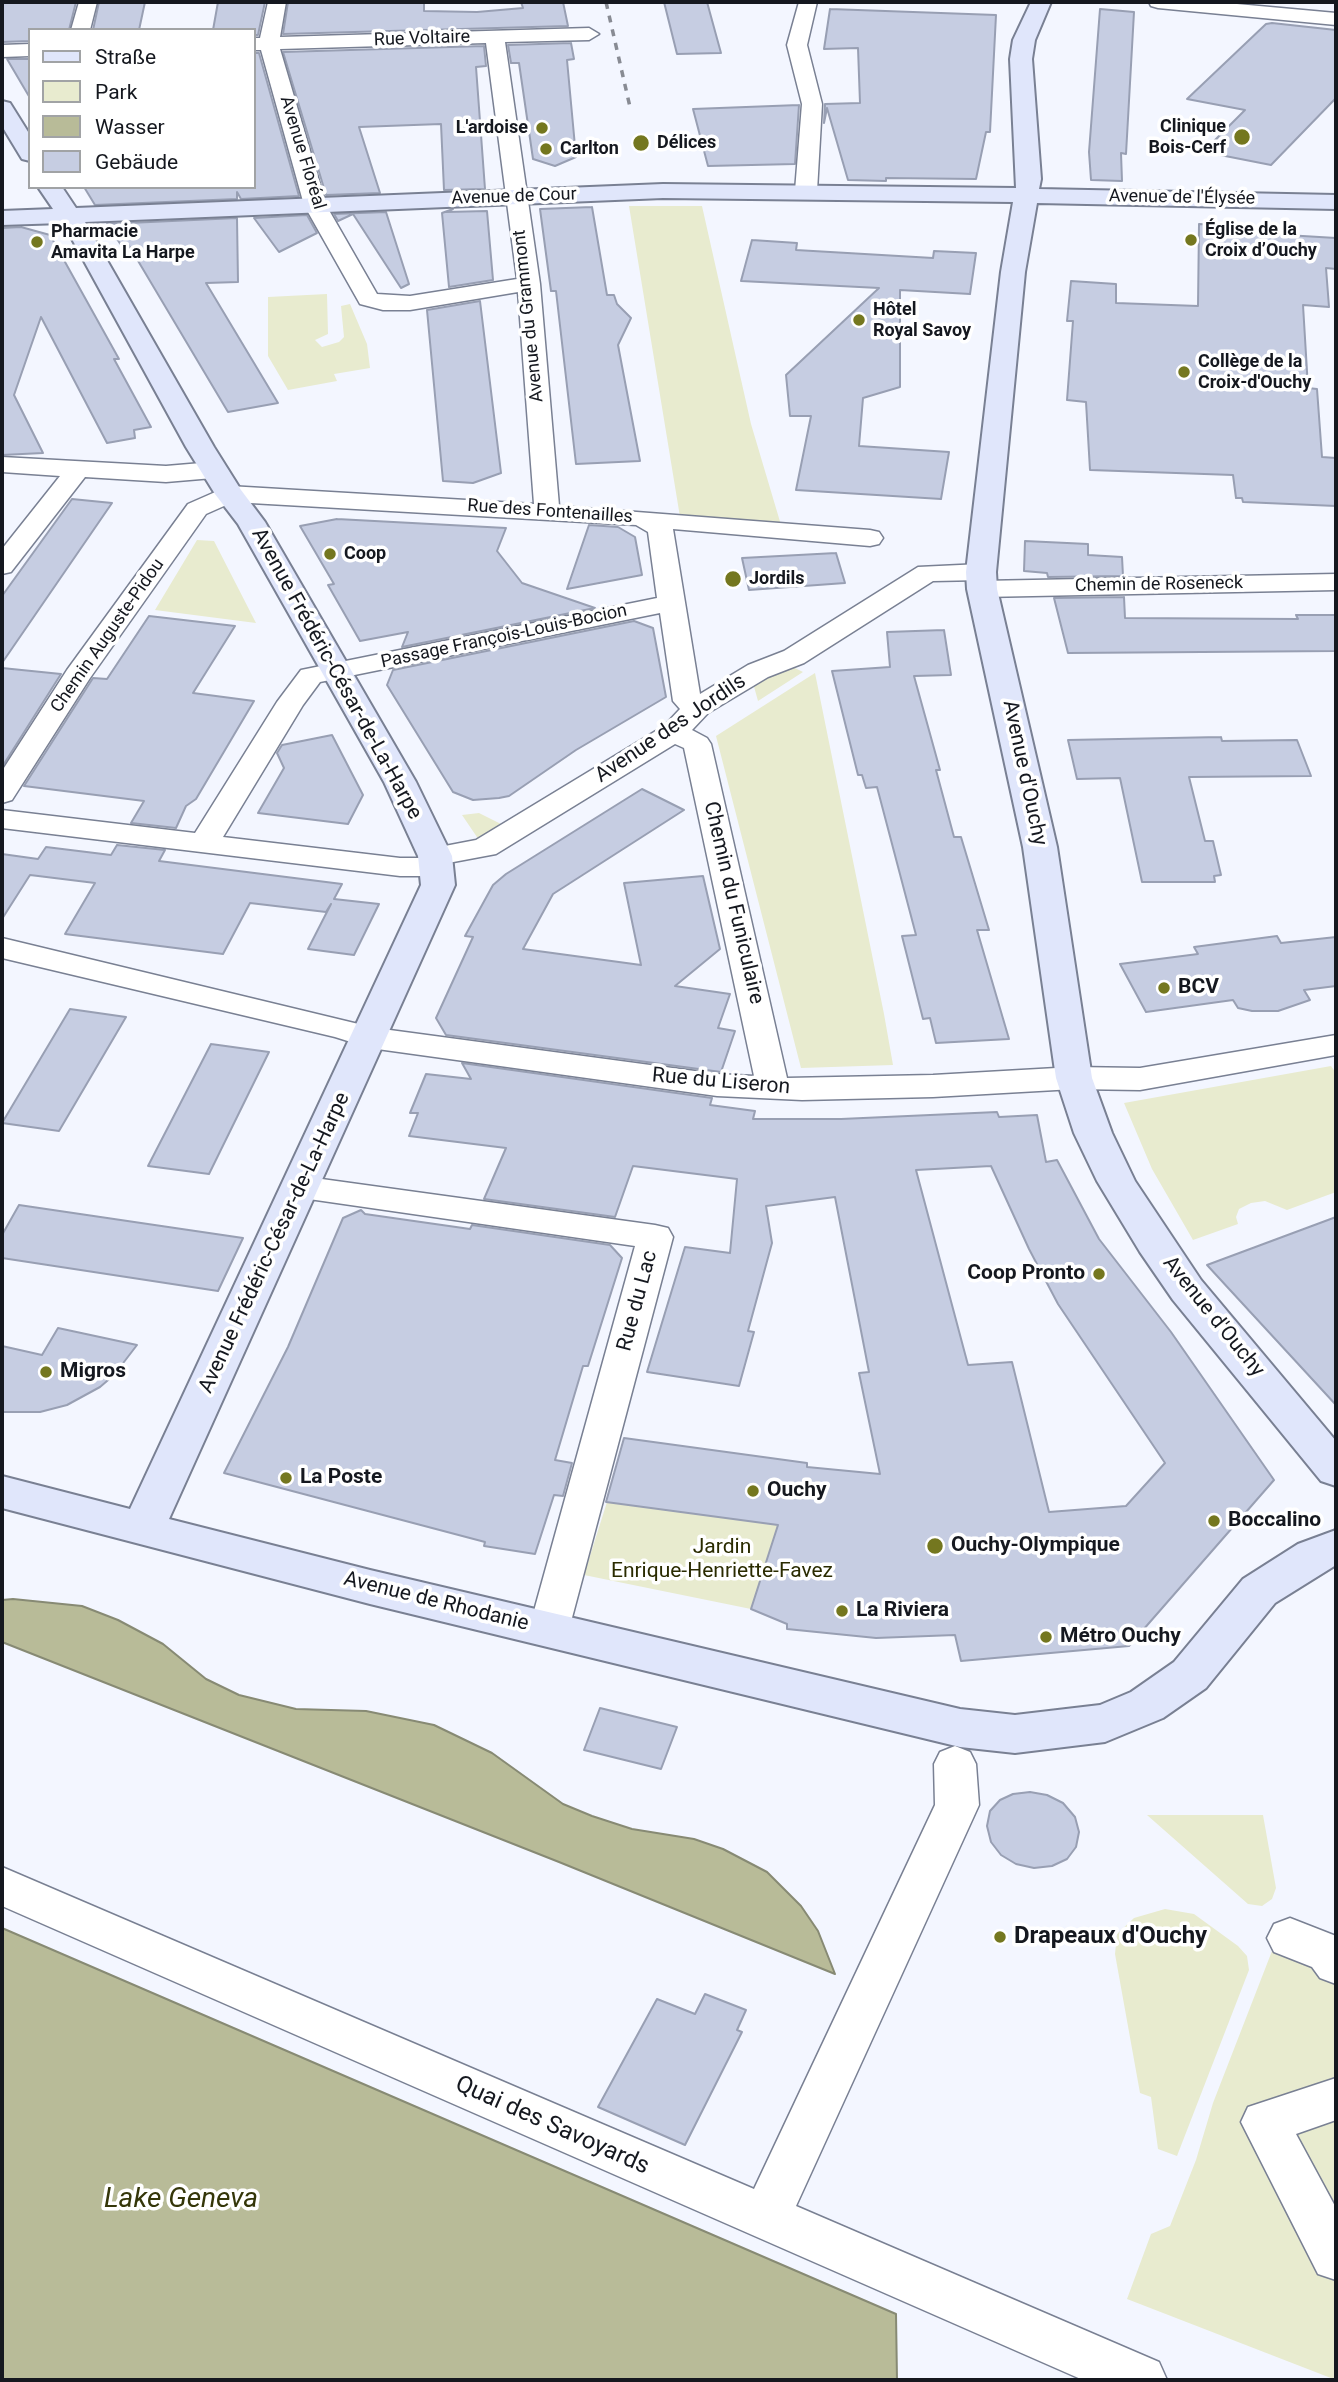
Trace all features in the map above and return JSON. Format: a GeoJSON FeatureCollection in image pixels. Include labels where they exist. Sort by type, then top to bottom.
{"type":"FeatureCollection","features":[{"type":"Feature","properties":{"kind":"main road","name":"Avenue d'Ouchy"},"geometry":{"type":"LineString","coordinates":[[1041,2],[1024,40],[1021,59],[1027,115],[1027,195],[1013,272],[982,580],[1037,828],[1074,1078],[1093,1133],[1116,1181],[1154,1243],[1187,1290],[1336,1470]]}},
{"type":"Feature","properties":{"kind":"main road"},"geometry":{"type":"LineString","coordinates":[[2,108],[28,151]]}},
{"type":"Feature","properties":{"kind":"main road","name":"Avenue Frédéric-César-de-La-Harpe"},"geometry":{"type":"LineString","coordinates":[[51,189],[70,215],[148,350],[213,470],[251,522],[400,782],[436,862],[438,886],[143,1528]]}},
{"type":"Feature","properties":{"kind":"main road","name":"Avenue de Cour"},"geometry":{"type":"LineString","coordinates":[[2,218],[663,191],[1027,195]]}},
{"type":"Feature","properties":{"kind":"main road","name":"Avenue de l'Élysée"},"geometry":{"type":"LineString","coordinates":[[1027,195],[1336,202]]}},
{"type":"Feature","properties":{"kind":"main road","name":"Avenue de Rhodanie"},"geometry":{"type":"LineString","coordinates":[[2,1492],[370,1587],[960,1728],[1015,1734],[1105,1723],[1147,1705],[1189,1675],[1259,1591],[1314,1556],[1336,1547]]}},
{"type":"Feature","properties":{"kind":"street"},"geometry":{"type":"LineString","coordinates":[[80,28],[88,2]]}},
{"type":"Feature","properties":{"kind":"street","name":"Avenue Floréal"},"geometry":{"type":"LineString","coordinates":[[277,2],[262,44],[315,205],[368,299],[383,303],[410,303],[529,284]]}},
{"type":"Feature","properties":{"kind":"street"},"geometry":{"type":"LineString","coordinates":[[806,191],[812,104],[797,44],[808,2]]}},
{"type":"Feature","properties":{"kind":"street"},"geometry":{"type":"LineString","coordinates":[[1158,2],[1336,19]]}},
{"type":"Feature","properties":{"kind":"street","name":"Rue Voltaire"},"geometry":{"type":"LineString","coordinates":[[262,44],[589,34]]}},
{"type":"Feature","properties":{"kind":"street","name":"Avenue du Grammont"},"geometry":{"type":"LineString","coordinates":[[495,37],[529,284],[547,512]]}},
{"type":"Feature","properties":{"kind":"street"},"geometry":{"type":"LineString","coordinates":[[2,51],[28,50]]}},
{"type":"Feature","properties":{"kind":"street"},"geometry":{"type":"LineString","coordinates":[[2,465],[166,474],[213,470]]}},
{"type":"Feature","properties":{"kind":"street"},"geometry":{"type":"LineString","coordinates":[[2,566],[78,469]]}},
{"type":"Feature","properties":{"kind":"street","name":"Rue des Fontenailles"},"geometry":{"type":"LineString","coordinates":[[229,494],[641,518],[870,538]]}},
{"type":"Feature","properties":{"kind":"street","name":"Chemin Auguste-Pidou"},"geometry":{"type":"LineString","coordinates":[[2,794],[77,676],[197,509],[229,494]]}},
{"type":"Feature","properties":{"kind":"street"},"geometry":{"type":"LineString","coordinates":[[641,518],[660,528],[687,701],[698,708]]}},
{"type":"Feature","properties":{"kind":"street","name":"Avenue des Jordils"},"geometry":{"type":"LineString","coordinates":[[436,862],[485,848],[674,732],[698,708],[758,671],[794,657],[928,573],[982,580]]}},
{"type":"Feature","properties":{"kind":"street","name":"Chemin de Roseneck"},"geometry":{"type":"LineString","coordinates":[[982,580],[1336,582]]}},
{"type":"Feature","properties":{"kind":"street","name":"Passage François-Louis-Bocion"},"geometry":{"type":"LineString","coordinates":[[337,671],[671,603]]}},
{"type":"Feature","properties":{"kind":"street"},"geometry":{"type":"LineString","coordinates":[[203,844],[291,702],[311,676],[337,671]]}},
{"type":"Feature","properties":{"kind":"street","name":"Chemin du Funiculaire"},"geometry":{"type":"LineString","coordinates":[[674,732],[697,744],[771,1074],[768,1088]]}},
{"type":"Feature","properties":{"kind":"street"},"geometry":{"type":"LineString","coordinates":[[2,819],[400,867],[436,862]]}},
{"type":"Feature","properties":{"kind":"street"},"geometry":{"type":"LineString","coordinates":[[2,948],[344,1028],[370,1038]]}},
{"type":"Feature","properties":{"kind":"street","name":"Rue du Liseron"},"geometry":{"type":"LineString","coordinates":[[370,1038],[717,1085],[768,1088],[933,1086],[1074,1078],[1140,1079],[1336,1045]]}},
{"type":"Feature","properties":{"kind":"street","name":"Rue du Lac"},"geometry":{"type":"LineString","coordinates":[[300,1188],[655,1237],[549,1629]]}},
{"type":"Feature","properties":{"kind":"street"},"geometry":{"type":"LineString","coordinates":[[765,2219],[957,1805],[955,1764]]}},
{"type":"Feature","properties":{"kind":"street","name":"Quai des Savoyards"},"geometry":{"type":"LineString","coordinates":[[2,1886],[765,2219],[1113,2375]]}},
{"type":"Feature","properties":{"kind":"street"},"geometry":{"type":"LineString","coordinates":[[1336,2099],[1265,2122],[1336,2257]]}},
{"type":"Feature","properties":{"kind":"green space"},"geometry":{"type":"Polygon","coordinates":[[[629,206],[702,206],[751,424],[781,525],[680,517],[629,206]]]}},
{"type":"Feature","properties":{"kind":"green space"},"geometry":{"type":"Polygon","coordinates":[[[327,294],[328,334],[315,340],[322,347],[339,342],[344,337],[341,306],[350,304],[367,344],[370,368],[334,374],[337,381],[288,390],[268,356],[268,297],[327,294]]]}},
{"type":"Feature","properties":{"kind":"green space"},"geometry":{"type":"Polygon","coordinates":[[[197,540],[214,541],[256,623],[155,610],[197,540]]]}},
{"type":"Feature","properties":{"kind":"green space"},"geometry":{"type":"Polygon","coordinates":[[[791,666],[803,672],[758,701],[753,683],[791,666]]]}},
{"type":"Feature","properties":{"kind":"green space"},"geometry":{"type":"Polygon","coordinates":[[[815,673],[893,1065],[801,1068],[716,736],[815,673]]]}},
{"type":"Feature","properties":{"kind":"green space"},"geometry":{"type":"Polygon","coordinates":[[[479,813],[503,825],[479,840],[462,815],[479,813]]]}},
{"type":"Feature","properties":{"kind":"green space"},"geometry":{"type":"Polygon","coordinates":[[[1331,1066],[1336,1073],[1336,1192],[1287,1210],[1265,1201],[1251,1203],[1239,1209],[1236,1217],[1238,1224],[1193,1240],[1152,1169],[1124,1103],[1331,1066]]]}},
{"type":"Feature","properties":{"kind":"green space","name":"Jardin Enrique-Henriette-Favez"},"geometry":{"type":"Polygon","coordinates":[[[607,1502],[794,1527],[751,1609],[584,1575],[607,1502]]]}},
{"type":"Feature","properties":{"kind":"green space"},"geometry":{"type":"Polygon","coordinates":[[[1147,1815],[1263,1815],[1276,1888],[1272,1899],[1262,1906],[1248,1904],[1147,1815]]]}},
{"type":"Feature","properties":{"kind":"green space"},"geometry":{"type":"Polygon","coordinates":[[[1165,1909],[1194,1914],[1238,1946],[1247,1956],[1249,1970],[1177,2156],[1158,2149],[1151,2097],[1140,2093],[1115,1954],[1117,1934],[1134,1918],[1165,1909]]]}},
{"type":"Feature","properties":{"kind":"green space"},"geometry":{"type":"Polygon","coordinates":[[[1272,1951],[1336,1972],[1336,2380],[1127,2299],[1151,2234],[1170,2226],[1196,2160],[1213,2103],[1272,1951]]]}},
{"type":"Feature","properties":{"kind":"water"},"geometry":{"type":"Polygon","coordinates":[[[2,1600],[82,1606],[118,1620],[163,1644],[206,1679],[239,1695],[296,1709],[366,1711],[434,1725],[492,1753],[563,1804],[632,1829],[694,1839],[723,1849],[767,1872],[801,1906],[818,1931],[835,1974],[2,1642],[2,1600]]]}},
{"type":"Feature","properties":{"kind":"water","name":"Lake Geneva"},"geometry":{"type":"Polygon","coordinates":[[[2,1928],[896,2314],[897,2380],[2,2380],[2,1928]]]}},
{"type":"Feature","properties":{"kind":"building"},"geometry":{"type":"Polygon","coordinates":[[[2,2],[76,2],[70,28],[28,28],[28,41],[2,42],[2,2]]]}},
{"type":"Feature","properties":{"kind":"building"},"geometry":{"type":"Polygon","coordinates":[[[99,2],[145,2],[139,28],[93,28],[99,2]]]}},
{"type":"Feature","properties":{"kind":"building"},"geometry":{"type":"Polygon","coordinates":[[[218,2],[265,2],[258,35],[256,28],[213,28],[218,2]]]}},
{"type":"Feature","properties":{"kind":"building"},"geometry":{"type":"Polygon","coordinates":[[[288,2],[424,2],[424,11],[477,12],[523,8],[521,2],[563,2],[568,26],[283,34],[288,2]]]}},
{"type":"Feature","properties":{"kind":"building"},"geometry":{"type":"Polygon","coordinates":[[[664,2],[707,2],[721,53],[677,54],[664,2]]]}},
{"type":"Feature","properties":{"kind":"building"},"geometry":{"type":"Polygon","coordinates":[[[830,9],[996,15],[990,132],[986,132],[976,179],[848,180],[827,108],[824,123],[825,104],[860,103],[858,48],[824,49],[830,9]]]}},
{"type":"Feature","properties":{"kind":"building"},"geometry":{"type":"Polygon","coordinates":[[[1100,9],[1134,12],[1126,154],[1121,153],[1122,181],[1091,180],[1089,152],[1100,9]]]}},
{"type":"Feature","properties":{"kind":"building"},"geometry":{"type":"Polygon","coordinates":[[[1266,24],[1336,30],[1336,98],[1271,165],[1215,154],[1223,145],[1212,143],[1245,110],[1187,99],[1266,24]]]}},
{"type":"Feature","properties":{"kind":"building"},"geometry":{"type":"Polygon","coordinates":[[[571,43],[574,59],[567,60],[576,157],[555,166],[533,159],[519,63],[511,63],[508,45],[571,43]]]}},
{"type":"Feature","properties":{"kind":"building"},"geometry":{"type":"Polygon","coordinates":[[[484,46],[486,66],[476,67],[485,189],[444,190],[441,124],[359,127],[380,193],[326,195],[283,52],[484,46]]]}},
{"type":"Feature","properties":{"kind":"building"},"geometry":{"type":"Polygon","coordinates":[[[256,53],[259,53],[299,196],[241,199],[237,192],[237,199],[95,205],[85,189],[256,189],[256,53]]]}},
{"type":"Feature","properties":{"kind":"building"},"geometry":{"type":"Polygon","coordinates":[[[7,59],[28,59],[28,95],[7,59]]]}},
{"type":"Feature","properties":{"kind":"building"},"geometry":{"type":"Polygon","coordinates":[[[799,105],[795,164],[708,166],[693,109],[799,105]]]}},
{"type":"Feature","properties":{"kind":"building"},"geometry":{"type":"Polygon","coordinates":[[[592,207],[607,295],[614,295],[617,304],[631,318],[618,345],[640,461],[576,464],[556,291],[551,291],[540,209],[592,207]]]}},
{"type":"Feature","properties":{"kind":"building"},"geometry":{"type":"Polygon","coordinates":[[[453,209],[446,212],[487,211],[493,280],[449,287],[442,213],[453,209]]]}},
{"type":"Feature","properties":{"kind":"building"},"geometry":{"type":"Polygon","coordinates":[[[386,212],[409,284],[401,288],[353,214],[338,221],[334,214],[386,212]]]}},
{"type":"Feature","properties":{"kind":"building"},"geometry":{"type":"Polygon","coordinates":[[[307,215],[317,233],[279,252],[254,218],[307,215]]]}},
{"type":"Feature","properties":{"kind":"building"},"geometry":{"type":"Polygon","coordinates":[[[237,218],[238,282],[206,283],[278,403],[228,412],[128,244],[121,245],[107,224],[237,218]]]}},
{"type":"Feature","properties":{"kind":"building"},"geometry":{"type":"Polygon","coordinates":[[[1199,224],[1236,226],[1236,232],[1336,238],[1336,269],[1326,268],[1329,307],[1303,305],[1308,388],[1317,389],[1322,457],[1336,458],[1336,506],[1243,502],[1242,498],[1236,498],[1233,475],[1090,470],[1086,402],[1067,400],[1073,321],[1067,321],[1071,281],[1116,284],[1116,303],[1198,306],[1199,224]]]}},
{"type":"Feature","properties":{"kind":"building"},"geometry":{"type":"Polygon","coordinates":[[[21,227],[50,235],[119,359],[114,359],[151,427],[134,430],[135,438],[107,443],[41,317],[14,395],[43,453],[2,455],[2,228],[21,227]]]}},
{"type":"Feature","properties":{"kind":"building"},"geometry":{"type":"Polygon","coordinates":[[[752,240],[797,243],[796,250],[933,258],[934,251],[976,253],[970,294],[900,290],[900,387],[863,398],[859,446],[949,452],[941,499],[796,490],[811,416],[790,416],[786,375],[879,288],[741,281],[752,240]]]}},
{"type":"Feature","properties":{"kind":"building"},"geometry":{"type":"Polygon","coordinates":[[[480,301],[501,473],[473,483],[443,481],[427,310],[480,301]]]}},
{"type":"Feature","properties":{"kind":"building"},"geometry":{"type":"Polygon","coordinates":[[[72,499],[112,503],[2,663],[2,596],[72,499]]]}},
{"type":"Feature","properties":{"kind":"building"},"geometry":{"type":"Polygon","coordinates":[[[337,519],[506,528],[497,551],[522,583],[595,608],[402,647],[408,632],[360,641],[328,585],[334,584],[300,526],[337,519]]]}},
{"type":"Feature","properties":{"kind":"building"},"geometry":{"type":"Polygon","coordinates":[[[589,525],[618,527],[635,537],[642,575],[567,589],[589,525]]]}},
{"type":"Feature","properties":{"kind":"building"},"geometry":{"type":"Polygon","coordinates":[[[1025,541],[1088,544],[1088,555],[1122,557],[1123,576],[1048,577],[1047,573],[1024,571],[1025,541]]]}},
{"type":"Feature","properties":{"kind":"building"},"geometry":{"type":"Polygon","coordinates":[[[836,553],[845,583],[749,590],[742,558],[836,553]]]}},
{"type":"Feature","properties":{"kind":"building"},"geometry":{"type":"Polygon","coordinates":[[[1124,597],[1125,618],[1298,619],[1296,615],[1336,615],[1336,651],[1068,653],[1054,598],[1124,597]]]}},
{"type":"Feature","properties":{"kind":"building"},"geometry":{"type":"Polygon","coordinates":[[[149,616],[235,626],[193,693],[254,701],[196,799],[186,806],[176,828],[131,823],[144,801],[24,786],[93,678],[107,679],[149,616]]]}},
{"type":"Feature","properties":{"kind":"building"},"geometry":{"type":"Polygon","coordinates":[[[634,621],[653,628],[666,697],[576,750],[509,796],[473,800],[453,792],[387,685],[393,670],[634,621]]]}},
{"type":"Feature","properties":{"kind":"building"},"geometry":{"type":"Polygon","coordinates":[[[944,630],[951,675],[914,676],[940,770],[936,770],[954,837],[961,837],[989,930],[977,930],[1009,1039],[936,1043],[930,1018],[923,1019],[902,936],[916,935],[877,787],[866,788],[862,775],[858,775],[832,671],[890,667],[887,632],[944,630]]]}},
{"type":"Feature","properties":{"kind":"building"},"geometry":{"type":"Polygon","coordinates":[[[2,668],[61,674],[2,767],[2,668]]]}},
{"type":"Feature","properties":{"kind":"building"},"geometry":{"type":"Polygon","coordinates":[[[332,735],[363,795],[348,824],[258,813],[284,768],[277,753],[282,745],[332,735]]]}},
{"type":"Feature","properties":{"kind":"building"},"geometry":{"type":"Polygon","coordinates":[[[1221,737],[1222,741],[1297,740],[1311,776],[1189,777],[1205,841],[1213,841],[1221,875],[1214,876],[1215,882],[1142,882],[1120,778],[1077,779],[1068,740],[1221,737]]]}},
{"type":"Feature","properties":{"kind":"building"},"geometry":{"type":"Polygon","coordinates":[[[642,789],[684,810],[553,894],[523,949],[641,965],[624,883],[703,876],[720,949],[675,986],[730,994],[718,1028],[735,1031],[721,1072],[446,1035],[436,1018],[473,937],[465,936],[493,885],[506,874],[642,789]]]}},
{"type":"Feature","properties":{"kind":"building"},"geometry":{"type":"Polygon","coordinates":[[[117,845],[165,850],[159,861],[342,884],[334,899],[379,904],[354,955],[308,949],[331,904],[326,912],[250,903],[223,954],[65,934],[95,883],[30,875],[2,919],[2,854],[38,859],[46,847],[111,855],[117,845]]]}},
{"type":"Feature","properties":{"kind":"building"},"geometry":{"type":"Polygon","coordinates":[[[1277,936],[1281,943],[1336,937],[1336,986],[1304,990],[1310,1000],[1278,1011],[1238,1008],[1233,1000],[1146,1012],[1120,964],[1198,954],[1194,947],[1277,936]]]}},
{"type":"Feature","properties":{"kind":"building"},"geometry":{"type":"Polygon","coordinates":[[[70,1009],[126,1017],[59,1131],[2,1123],[70,1009]]]}},
{"type":"Feature","properties":{"kind":"building"},"geometry":{"type":"Polygon","coordinates":[[[211,1044],[269,1052],[209,1174],[148,1166],[211,1044]]]}},
{"type":"Feature","properties":{"kind":"building"},"geometry":{"type":"Polygon","coordinates":[[[462,1063],[712,1098],[710,1105],[755,1111],[753,1119],[841,1119],[997,1112],[999,1117],[1037,1115],[1046,1162],[1057,1160],[1099,1239],[1171,1332],[1274,1480],[1129,1646],[961,1661],[955,1635],[876,1638],[787,1629],[787,1624],[751,1609],[778,1525],[606,1502],[624,1438],[807,1463],[807,1467],[880,1474],[859,1373],[869,1372],[835,1197],[766,1206],[772,1243],[748,1331],[754,1332],[739,1386],[647,1372],[685,1247],[730,1253],[737,1179],[633,1166],[615,1217],[484,1199],[506,1148],[409,1136],[418,1113],[410,1113],[426,1074],[471,1079],[462,1063]],[[991,1166],[916,1170],[968,1365],[1012,1362],[1049,1512],[1126,1506],[1165,1463],[1058,1304],[991,1166]]]}},
{"type":"Feature","properties":{"kind":"building"},"geometry":{"type":"Polygon","coordinates":[[[19,1205],[243,1238],[218,1291],[2,1258],[2,1235],[19,1205]]]}},
{"type":"Feature","properties":{"kind":"building"},"geometry":{"type":"Polygon","coordinates":[[[361,1210],[365,1214],[470,1229],[472,1225],[610,1245],[622,1258],[588,1366],[583,1366],[555,1460],[572,1463],[563,1496],[554,1495],[535,1554],[484,1546],[485,1542],[224,1473],[288,1347],[343,1218],[361,1210]]]}},
{"type":"Feature","properties":{"kind":"building"},"geometry":{"type":"Polygon","coordinates":[[[1336,1217],[1336,1405],[1207,1265],[1336,1217]]]}},
{"type":"Feature","properties":{"kind":"building"},"geometry":{"type":"Polygon","coordinates":[[[58,1328],[137,1345],[114,1375],[100,1387],[67,1405],[40,1412],[2,1412],[2,1346],[42,1355],[58,1328]]]}},
{"type":"Feature","properties":{"kind":"building"},"geometry":{"type":"Polygon","coordinates":[[[600,1708],[677,1727],[661,1769],[584,1750],[600,1708]]]}},
{"type":"Feature","properties":{"kind":"building"},"geometry":{"type":"Polygon","coordinates":[[[1030,1792],[1047,1795],[1063,1803],[1075,1817],[1079,1832],[1076,1847],[1067,1859],[1052,1866],[1034,1868],[1016,1864],[1001,1855],[991,1842],[987,1826],[990,1811],[1000,1800],[1013,1794],[1030,1792]]]}},
{"type":"Feature","properties":{"kind":"building"},"geometry":{"type":"Polygon","coordinates":[[[705,1994],[746,2010],[737,2030],[742,2032],[685,2145],[598,2107],[657,1999],[695,2014],[705,1994]]]}},
{"type":"Feature","properties":{"kind":"railway"},"geometry":{"type":"LineString","coordinates":[[606,2],[630,107]]}},
{"type":"Feature","properties":{"kind":"place","name":"L'ardoise"},"geometry":{"type":"Point","coordinates":[542,128]}},
{"type":"Feature","properties":{"kind":"place","name":"Clinique Bois-Cerf"},"geometry":{"type":"Point","coordinates":[1242,137]}},
{"type":"Feature","properties":{"kind":"place","name":"Délices"},"geometry":{"type":"Point","coordinates":[641,143]}},
{"type":"Feature","properties":{"kind":"place","name":"Carlton"},"geometry":{"type":"Point","coordinates":[546,149]}},
{"type":"Feature","properties":{"kind":"place","name":"Église de la Croix d’Ouchy"},"geometry":{"type":"Point","coordinates":[1191,240]}},
{"type":"Feature","properties":{"kind":"place","name":"Pharmacie Amavita La Harpe"},"geometry":{"type":"Point","coordinates":[37,242]}},
{"type":"Feature","properties":{"kind":"place","name":"Hôtel Royal Savoy"},"geometry":{"type":"Point","coordinates":[859,320]}},
{"type":"Feature","properties":{"kind":"place","name":"Collège de la Croix-d'Ouchy"},"geometry":{"type":"Point","coordinates":[1184,372]}},
{"type":"Feature","properties":{"kind":"place","name":"Coop"},"geometry":{"type":"Point","coordinates":[330,554]}},
{"type":"Feature","properties":{"kind":"place","name":"Jordils"},"geometry":{"type":"Point","coordinates":[733,579]}},
{"type":"Feature","properties":{"kind":"place","name":"BCV"},"geometry":{"type":"Point","coordinates":[1164,988]}},
{"type":"Feature","properties":{"kind":"place","name":"Coop Pronto"},"geometry":{"type":"Point","coordinates":[1099,1274]}},
{"type":"Feature","properties":{"kind":"place","name":"Migros"},"geometry":{"type":"Point","coordinates":[46,1372]}},
{"type":"Feature","properties":{"kind":"place","name":"La Poste"},"geometry":{"type":"Point","coordinates":[286,1478]}},
{"type":"Feature","properties":{"kind":"place","name":"Ouchy"},"geometry":{"type":"Point","coordinates":[753,1491]}},
{"type":"Feature","properties":{"kind":"place","name":"Boccalino"},"geometry":{"type":"Point","coordinates":[1214,1521]}},
{"type":"Feature","properties":{"kind":"place","name":"Ouchy-Olympique"},"geometry":{"type":"Point","coordinates":[935,1546]}},
{"type":"Feature","properties":{"kind":"place","name":"La Riviera"},"geometry":{"type":"Point","coordinates":[842,1611]}},
{"type":"Feature","properties":{"kind":"place","name":"Métro Ouchy"},"geometry":{"type":"Point","coordinates":[1046,1637]}},
{"type":"Feature","properties":{"kind":"place","name":"Drapeaux d'Ouchy"},"geometry":{"type":"Point","coordinates":[1000,1937]}}]}
